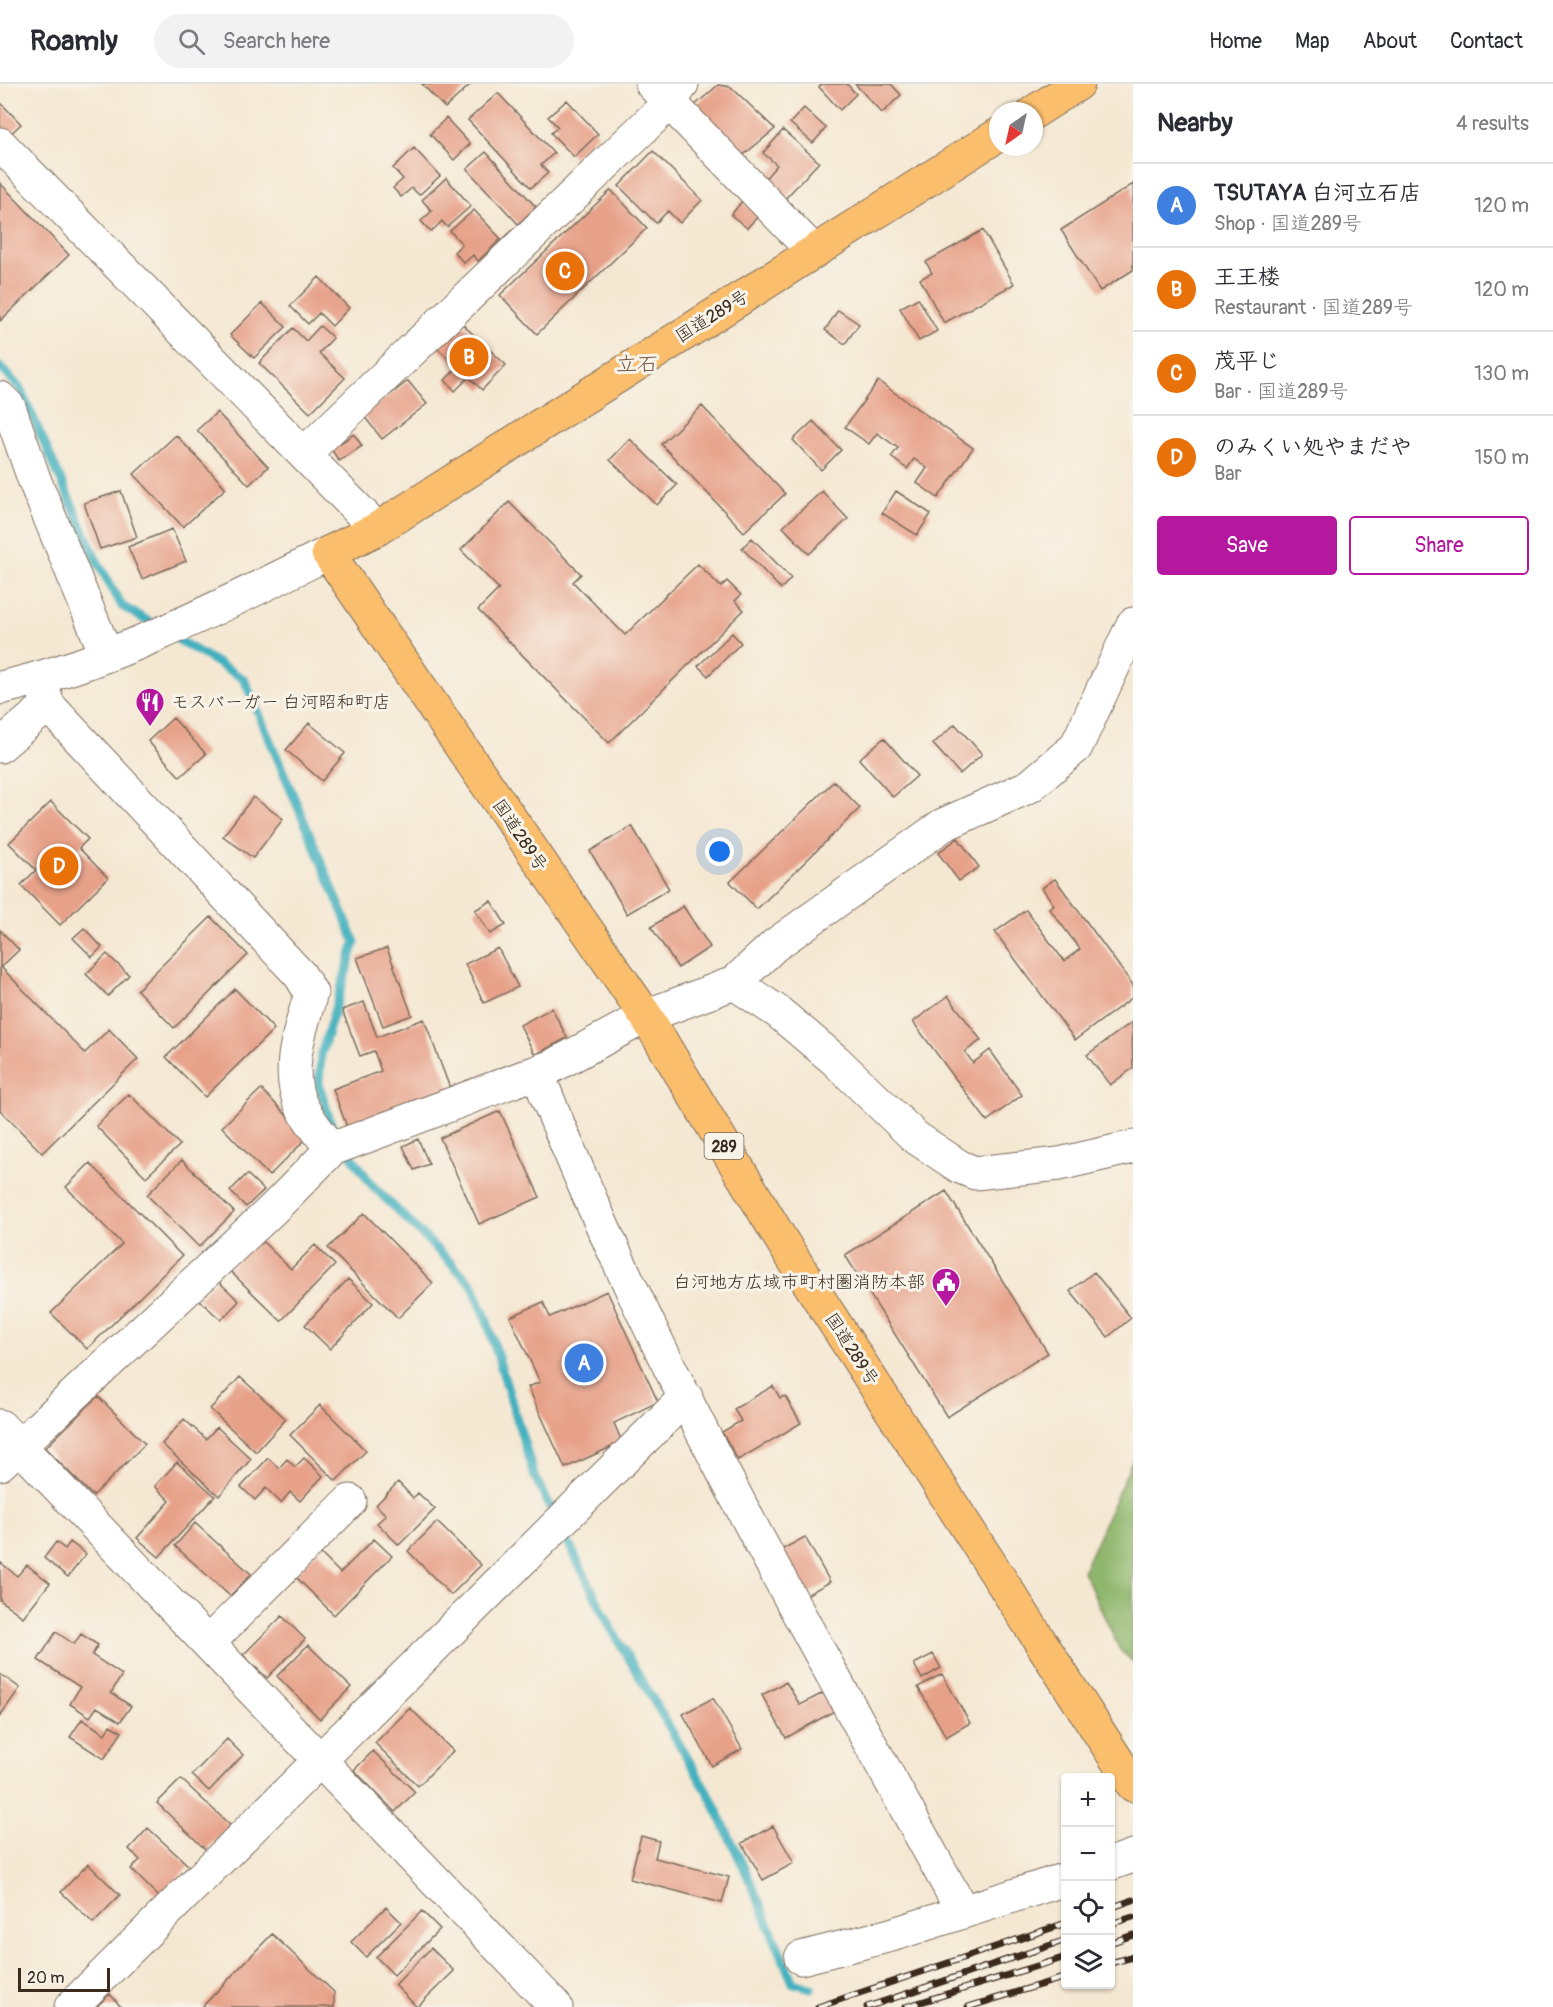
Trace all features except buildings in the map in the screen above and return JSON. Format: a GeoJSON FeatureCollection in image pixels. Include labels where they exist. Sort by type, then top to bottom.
{"type":"FeatureCollection","features":[{"type":"Feature","properties":{"kind":"highway"},"geometry":{"type":"LineString","coordinates":[[1043,106],[1078,84]]}},
{"type":"Feature","properties":{"kind":"highway","name":"国道289号"},"geometry":{"type":"LineString","coordinates":[[989,141],[377,529],[328,553],[646,1016],[785,1246],[1133,1785]]}},
{"type":"Feature","properties":{"kind":"street"},"geometry":{"type":"LineString","coordinates":[[304,454],[668,90],[813,251]]}},
{"type":"Feature","properties":{"kind":"street"},"geometry":{"type":"LineString","coordinates":[[0,144],[377,529]]}},
{"type":"Feature","properties":{"kind":"street"},"geometry":{"type":"LineString","coordinates":[[0,398],[9,406],[34,479],[106,654]]}},
{"type":"Feature","properties":{"kind":"street"},"geometry":{"type":"LineString","coordinates":[[0,746],[45,692],[106,654],[215,610],[328,553]]}},
{"type":"Feature","properties":{"kind":"street"},"geometry":{"type":"LineString","coordinates":[[556,2007],[209,1642],[6,1445],[272,1210],[332,1149],[537,1072],[646,1016],[734,983],[776,945],[943,825],[1030,786],[1076,747],[1133,624]]}},
{"type":"Feature","properties":{"kind":"street"},"geometry":{"type":"LineString","coordinates":[[0,688],[45,692],[306,984],[311,993],[294,1066],[294,1084],[302,1106],[332,1149]]}},
{"type":"Feature","properties":{"kind":"street"},"geometry":{"type":"LineString","coordinates":[[734,983],[778,1012],[836,1061],[915,1137],[960,1167],[975,1173],[1059,1164],[1133,1146]]}},
{"type":"Feature","properties":{"kind":"street"},"geometry":{"type":"LineString","coordinates":[[537,1072],[578,1177],[662,1353],[963,1912]]}},
{"type":"Feature","properties":{"kind":"street"},"geometry":{"type":"LineString","coordinates":[[71,2007],[686,1397]]}},
{"type":"Feature","properties":{"kind":"street"},"geometry":{"type":"LineString","coordinates":[[209,1642],[351,1501]]}},
{"type":"Feature","properties":{"kind":"street"},"geometry":{"type":"LineString","coordinates":[[1115,1862],[1133,1856]]}},
{"type":"Feature","properties":{"kind":"street"},"geometry":{"type":"LineString","coordinates":[[801,1958],[891,1935],[1061,1880]]}},
{"type":"Feature","properties":{"kind":"green space"},"geometry":{"type":"Polygon","coordinates":[[[1133,1459],[1133,1662],[1120,1650],[1083,1571],[1133,1459]]]}},
{"type":"Feature","properties":{"kind":"waterway"},"geometry":{"type":"LineString","coordinates":[[0,367],[20,388],[97,561],[122,606],[158,627]]}},
{"type":"Feature","properties":{"kind":"waterway"},"geometry":{"type":"LineString","coordinates":[[172,636],[244,679],[355,942],[321,1055],[319,1084],[332,1127]]}},
{"type":"Feature","properties":{"kind":"waterway"},"geometry":{"type":"LineString","coordinates":[[347,1149],[371,1184],[472,1284],[486,1318],[534,1475],[555,1517]]}},
{"type":"Feature","properties":{"kind":"waterway"},"geometry":{"type":"LineString","coordinates":[[562,1530],[611,1628],[711,1798],[752,1885],[793,1983],[811,1988]]}},
{"type":"Feature","properties":{"kind":"railway"},"geometry":{"type":"LineString","coordinates":[[1115,1906],[1133,1900]]}},
{"type":"Feature","properties":{"kind":"railway"},"geometry":{"type":"LineString","coordinates":[[1115,1922],[1133,1917]]}},
{"type":"Feature","properties":{"kind":"railway"},"geometry":{"type":"LineString","coordinates":[[818,2007],[1061,1925]]}},
{"type":"Feature","properties":{"kind":"railway"},"geometry":{"type":"LineString","coordinates":[[1115,1941],[1133,1935]]}},
{"type":"Feature","properties":{"kind":"railway"},"geometry":{"type":"LineString","coordinates":[[867,2007],[1061,1942]]}},
{"type":"Feature","properties":{"kind":"railway"},"geometry":{"type":"LineString","coordinates":[[1115,1962],[1133,1957]]}},
{"type":"Feature","properties":{"kind":"railway"},"geometry":{"type":"LineString","coordinates":[[905,2007],[1061,1959]]}},
{"type":"Feature","properties":{"kind":"railway"},"geometry":{"type":"LineString","coordinates":[[968,2007],[1061,1979]]}},
{"type":"Feature","properties":{"kind":"place","name":"茂平じ"},"geometry":{"type":"Point","coordinates":[565,271]}},
{"type":"Feature","properties":{"kind":"place","name":"王王楼"},"geometry":{"type":"Point","coordinates":[469,357]}},
{"type":"Feature","properties":{"kind":"place","name":"モスバーガー 白河昭和町店"},"geometry":{"type":"Point","coordinates":[150,728]}},
{"type":"Feature","properties":{"kind":"place","name":"のみくい処やまだや"},"geometry":{"type":"Point","coordinates":[59,866]}},
{"type":"Feature","properties":{"kind":"place","name":"白河地方広域市町村圏消防本部"},"geometry":{"type":"Point","coordinates":[946,1308]}},
{"type":"Feature","properties":{"kind":"place","name":"TSUTAYA 白河立石店"},"geometry":{"type":"Point","coordinates":[584,1363]}},
{"type":"Feature","properties":{"kind":"district","name":"立石"},"geometry":{"type":"Point","coordinates":[637,364]}}]}
